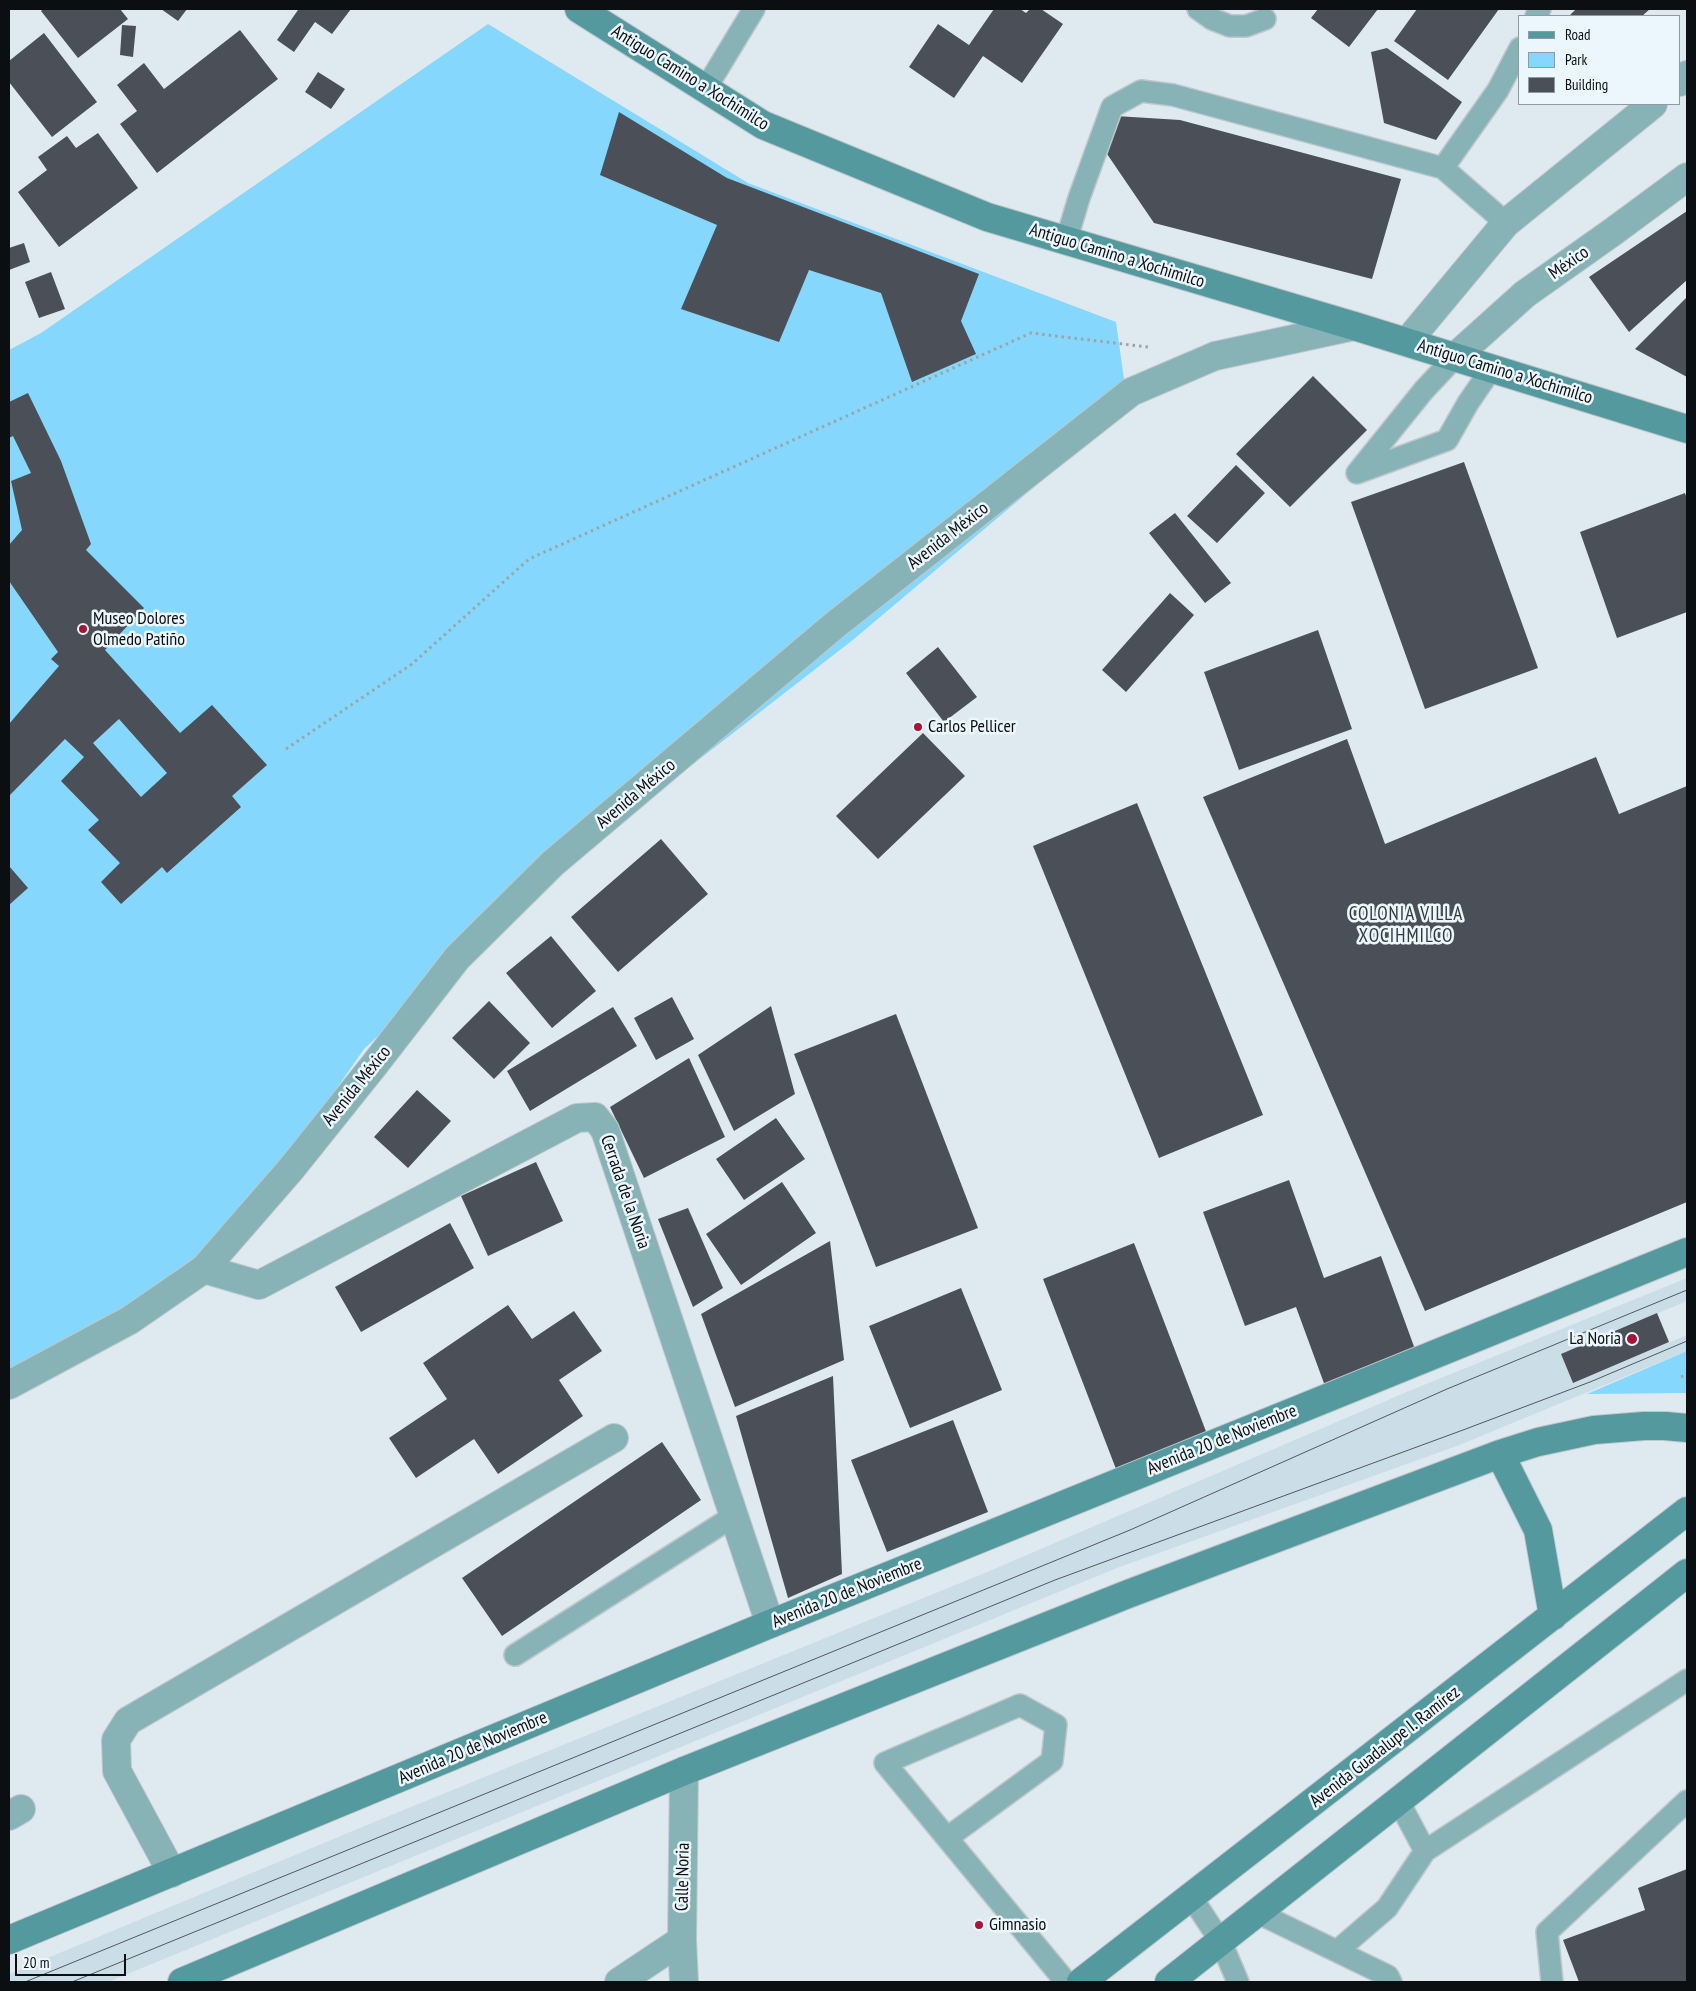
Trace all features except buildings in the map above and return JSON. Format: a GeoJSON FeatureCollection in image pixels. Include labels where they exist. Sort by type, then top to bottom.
{"type":"FeatureCollection","features":[{"type":"Feature","properties":{"kind":"main road","name":"Antiguo Camino a Xochimilco"},"geometry":{"type":"LineString","coordinates":[[579,9],[763,125],[987,217],[1407,342],[1687,429]]}},
{"type":"Feature","properties":{"kind":"main road","name":"Avenida 20 de Noviembre"},"geometry":{"type":"LineString","coordinates":[[9,1940],[770,1624],[1687,1252]]}},
{"type":"Feature","properties":{"kind":"main road"},"geometry":{"type":"LineString","coordinates":[[182,1982],[684,1771],[1128,1594],[1500,1454],[1538,1442],[1594,1430],[1658,1426],[1687,1428]]}},
{"type":"Feature","properties":{"kind":"main road"},"geometry":{"type":"LineString","coordinates":[[1500,1454],[1538,1530],[1553,1616]]}},
{"type":"Feature","properties":{"kind":"main road","name":"Avenida Guadalupe I. Ramírez"},"geometry":{"type":"LineString","coordinates":[[1081,1982],[1192,1898],[1687,1511]]}},
{"type":"Feature","properties":{"kind":"main road"},"geometry":{"type":"LineString","coordinates":[[1169,1982],[1687,1573]]}},
{"type":"Feature","properties":{"kind":"street"},"geometry":{"type":"LineString","coordinates":[[1407,342],[1506,223],[1652,105]]}},
{"type":"Feature","properties":{"kind":"street","name":"México"},"geometry":{"type":"LineString","coordinates":[[1455,357],[1524,294],[1687,177]]}},
{"type":"Feature","properties":{"kind":"street","name":"Avenida México"},"geometry":{"type":"LineString","coordinates":[[9,1385],[130,1320],[204,1269],[297,1161],[457,958],[553,864],[836,624],[1131,392],[1215,356],[1354,326]]}},
{"type":"Feature","properties":{"kind":"street","name":"Cerrada de la Noria"},"geometry":{"type":"LineString","coordinates":[[204,1269],[259,1285],[577,1118],[595,1117],[604,1130],[770,1624]]}},
{"type":"Feature","properties":{"kind":"street"},"geometry":{"type":"LineString","coordinates":[[172,1873],[117,1771],[116,1740],[128,1721],[614,1438]]}},
{"type":"Feature","properties":{"kind":"street","name":"Calle Noria"},"geometry":{"type":"LineString","coordinates":[[684,1771],[682,1940],[684,1982]]}},
{"type":"Feature","properties":{"kind":"street"},"geometry":{"type":"LineString","coordinates":[[619,1982],[682,1940]]}},
{"type":"Feature","properties":{"kind":"lane"},"geometry":{"type":"LineString","coordinates":[[706,88],[754,9]]}},
{"type":"Feature","properties":{"kind":"lane"},"geometry":{"type":"LineString","coordinates":[[1198,9],[1212,19],[1230,26],[1246,26],[1265,19]]}},
{"type":"Feature","properties":{"kind":"lane"},"geometry":{"type":"LineString","coordinates":[[1443,168],[1498,90],[1518,52]]}},
{"type":"Feature","properties":{"kind":"lane"},"geometry":{"type":"LineString","coordinates":[[1498,90],[1518,87]]}},
{"type":"Feature","properties":{"kind":"lane"},"geometry":{"type":"LineString","coordinates":[[1066,241],[1079,198],[1112,106],[1141,91],[1173,95],[1443,168],[1506,223]]}},
{"type":"Feature","properties":{"kind":"lane"},"geometry":{"type":"LineString","coordinates":[[1455,357],[1424,390],[1357,473],[1447,440],[1468,403],[1492,368]]}},
{"type":"Feature","properties":{"kind":"lane"},"geometry":{"type":"LineString","coordinates":[[515,1655],[734,1516]]}},
{"type":"Feature","properties":{"kind":"lane"},"geometry":{"type":"LineString","coordinates":[[1337,1951],[1387,1908],[1424,1851],[1687,1680]]}},
{"type":"Feature","properties":{"kind":"lane"},"geometry":{"type":"LineString","coordinates":[[947,1838],[1052,1761],[1056,1724],[1020,1705],[886,1763],[947,1838],[1066,1982]]}},
{"type":"Feature","properties":{"kind":"lane"},"geometry":{"type":"LineString","coordinates":[[1552,1982],[1547,1932],[1687,1801]]}},
{"type":"Feature","properties":{"kind":"lane"},"geometry":{"type":"LineString","coordinates":[[1399,1802],[1424,1851]]}},
{"type":"Feature","properties":{"kind":"lane"},"geometry":{"type":"LineString","coordinates":[[1192,1898],[1221,1942],[1238,1982]]}},
{"type":"Feature","properties":{"kind":"lane"},"geometry":{"type":"LineString","coordinates":[[1258,1913],[1388,1976],[1391,1982]]}},
{"type":"Feature","properties":{"kind":"path"},"geometry":{"type":"LineString","coordinates":[[286,749],[412,664],[529,559],[1031,333],[1148,348]]}},
{"type":"Feature","properties":{"kind":"path"},"geometry":{"type":"LineString","coordinates":[[1681,1377],[1687,1374]]}},
{"type":"Feature","properties":{"kind":"shaded area"},"geometry":{"type":"Polygon","coordinates":[[[1687,1278],[1687,1301],[1561,1354],[1573,1382],[1687,1335],[1687,1351],[1457,1446],[1117,1568],[108,1982],[9,1982],[9,1974],[379,1820],[987,1572],[1409,1391],[1687,1278]]]}},
{"type":"Feature","properties":{"kind":"green space"},"geometry":{"type":"Polygon","coordinates":[[[488,24],[748,183],[1116,322],[1128,408],[854,639],[552,874],[364,1049],[227,1246],[135,1323],[9,1373],[9,350],[41,333],[488,24]]]}},
{"type":"Feature","properties":{"kind":"green space"},"geometry":{"type":"Polygon","coordinates":[[[1687,1351],[1687,1393],[1587,1394],[1687,1351]]]}},
{"type":"Feature","properties":{"kind":"tram line"},"geometry":{"type":"LineString","coordinates":[[25,1982],[1130,1530],[1447,1389],[1687,1290]]}},
{"type":"Feature","properties":{"kind":"tram line"},"geometry":{"type":"LineString","coordinates":[[72,1982],[1055,1580],[1590,1382],[1687,1341]]}},
{"type":"Feature","properties":{"kind":"place","name":"Museo Dolores Olmedo Patiño"},"geometry":{"type":"Point","coordinates":[83,629]}},
{"type":"Feature","properties":{"kind":"place","name":"Carlos Pellicer"},"geometry":{"type":"Point","coordinates":[918,727]}},
{"type":"Feature","properties":{"kind":"place","name":"La Noria"},"geometry":{"type":"Point","coordinates":[1632,1339]}},
{"type":"Feature","properties":{"kind":"place","name":"Gimnasio"},"geometry":{"type":"Point","coordinates":[979,1925]}},
{"type":"Feature","properties":{"kind":"district","name":"COLONIA VILLA XOCIHMILCO"},"geometry":{"type":"Point","coordinates":[1406,926]}}]}
